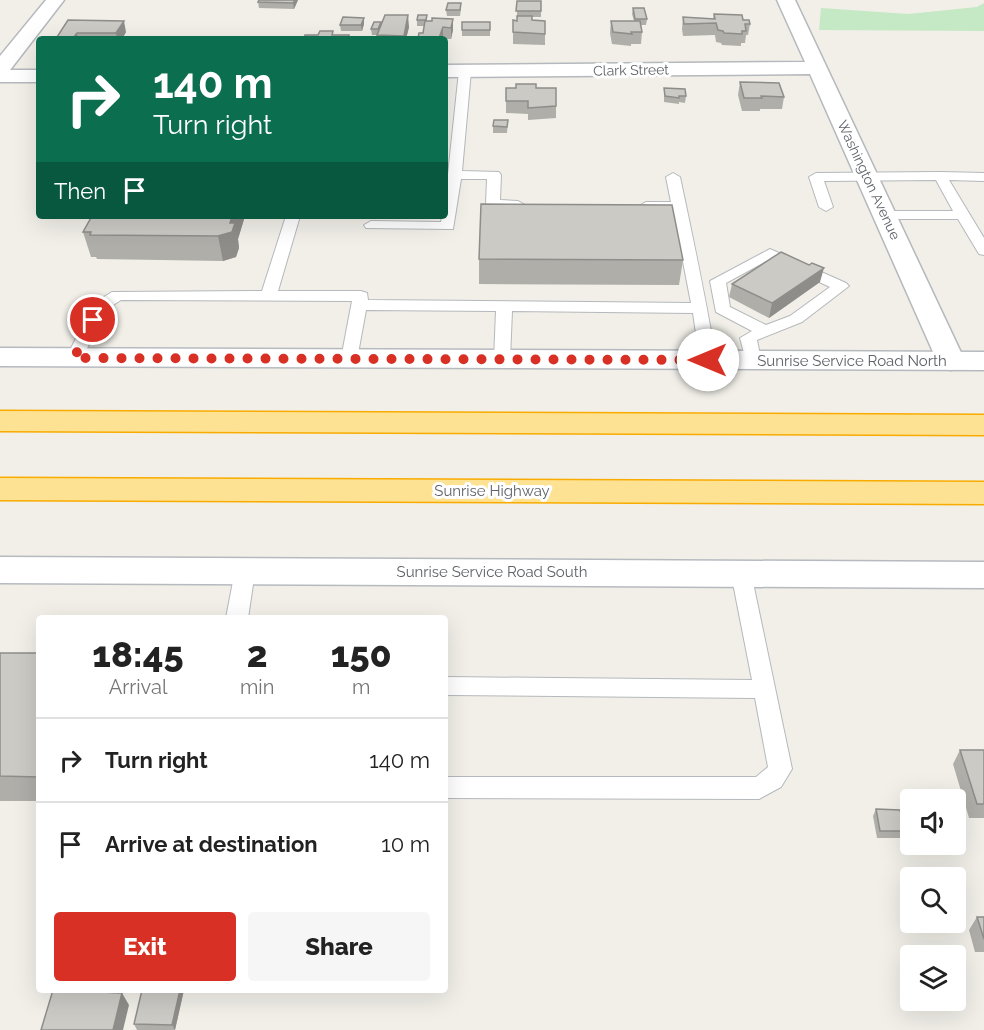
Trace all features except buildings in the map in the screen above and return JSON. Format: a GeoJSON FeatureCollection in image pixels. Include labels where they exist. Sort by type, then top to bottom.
{"type":"FeatureCollection","features":[{"type":"Feature","properties":{"kind":"highway"},"geometry":{"type":"LineString","coordinates":[[0,421],[984,425]]}},
{"type":"Feature","properties":{"kind":"highway","name":"Sunrise Highway"},"geometry":{"type":"LineString","coordinates":[[0,489],[984,493]]}},
{"type":"Feature","properties":{"kind":"main road"},"geometry":{"type":"LineString","coordinates":[[0,69],[55,0]]}},
{"type":"Feature","properties":{"kind":"main road","name":"Washington Avenue"},"geometry":{"type":"LineString","coordinates":[[786,0],[951,361]]}},
{"type":"Feature","properties":{"kind":"main road","name":"Clark Street"},"geometry":{"type":"LineString","coordinates":[[455,71],[817,68]]}},
{"type":"Feature","properties":{"kind":"main road"},"geometry":{"type":"LineString","coordinates":[[0,76],[36,76]]}},
{"type":"Feature","properties":{"kind":"main road","name":"Sunrise Service Road North"},"geometry":{"type":"LineString","coordinates":[[0,357],[984,361]]}},
{"type":"Feature","properties":{"kind":"main road","name":"Sunrise Service Road South"},"geometry":{"type":"LineString","coordinates":[[0,570],[984,575]]}},
{"type":"Feature","properties":{"kind":"lane"},"geometry":{"type":"LineString","coordinates":[[371,225],[448,226],[455,175],[455,71]]}},
{"type":"Feature","properties":{"kind":"lane"},"geometry":{"type":"LineString","coordinates":[[455,175],[494,176],[493,204],[528,205]]}},
{"type":"Feature","properties":{"kind":"lane"},"geometry":{"type":"LineString","coordinates":[[940,176],[984,251]]}},
{"type":"Feature","properties":{"kind":"lane"},"geometry":{"type":"LineString","coordinates":[[673,177],[700,308],[708,360]]}},
{"type":"Feature","properties":{"kind":"lane"},"geometry":{"type":"LineString","coordinates":[[826,207],[816,177],[984,177]]}},
{"type":"Feature","properties":{"kind":"lane"},"geometry":{"type":"LineString","coordinates":[[633,206],[679,206]]}},
{"type":"Feature","properties":{"kind":"lane"},"geometry":{"type":"LineString","coordinates":[[886,215],[963,214]]}},
{"type":"Feature","properties":{"kind":"lane"},"geometry":{"type":"LineString","coordinates":[[269,295],[292,219]]}},
{"type":"Feature","properties":{"kind":"lane"},"geometry":{"type":"LineString","coordinates":[[753,360],[748,338],[796,319],[841,286],[770,253],[717,281],[722,309],[765,331]]}},
{"type":"Feature","properties":{"kind":"lane"},"geometry":{"type":"LineString","coordinates":[[74,358],[100,306],[118,295],[360,296],[349,358]]}},
{"type":"Feature","properties":{"kind":"lane"},"geometry":{"type":"LineString","coordinates":[[359,305],[700,308]]}},
{"type":"Feature","properties":{"kind":"lane"},"geometry":{"type":"LineString","coordinates":[[502,359],[504,308]]}},
{"type":"Feature","properties":{"kind":"lane"},"geometry":{"type":"LineString","coordinates":[[238,615],[245,571]]}},
{"type":"Feature","properties":{"kind":"lane"},"geometry":{"type":"LineString","coordinates":[[448,788],[759,788],[772,780],[780,769],[741,573]]}},
{"type":"Feature","properties":{"kind":"lane"},"geometry":{"type":"LineString","coordinates":[[448,686],[765,689]]}},
{"type":"Feature","properties":{"kind":"green space"},"geometry":{"type":"Polygon","coordinates":[[[984,3],[984,31],[819,30],[821,8],[908,14],[977,7],[984,3]]]}},
{"type":"Feature","properties":{"kind":"route"},"geometry":{"type":"LineString","coordinates":[[93,320],[74,358],[708,360]]}}]}
